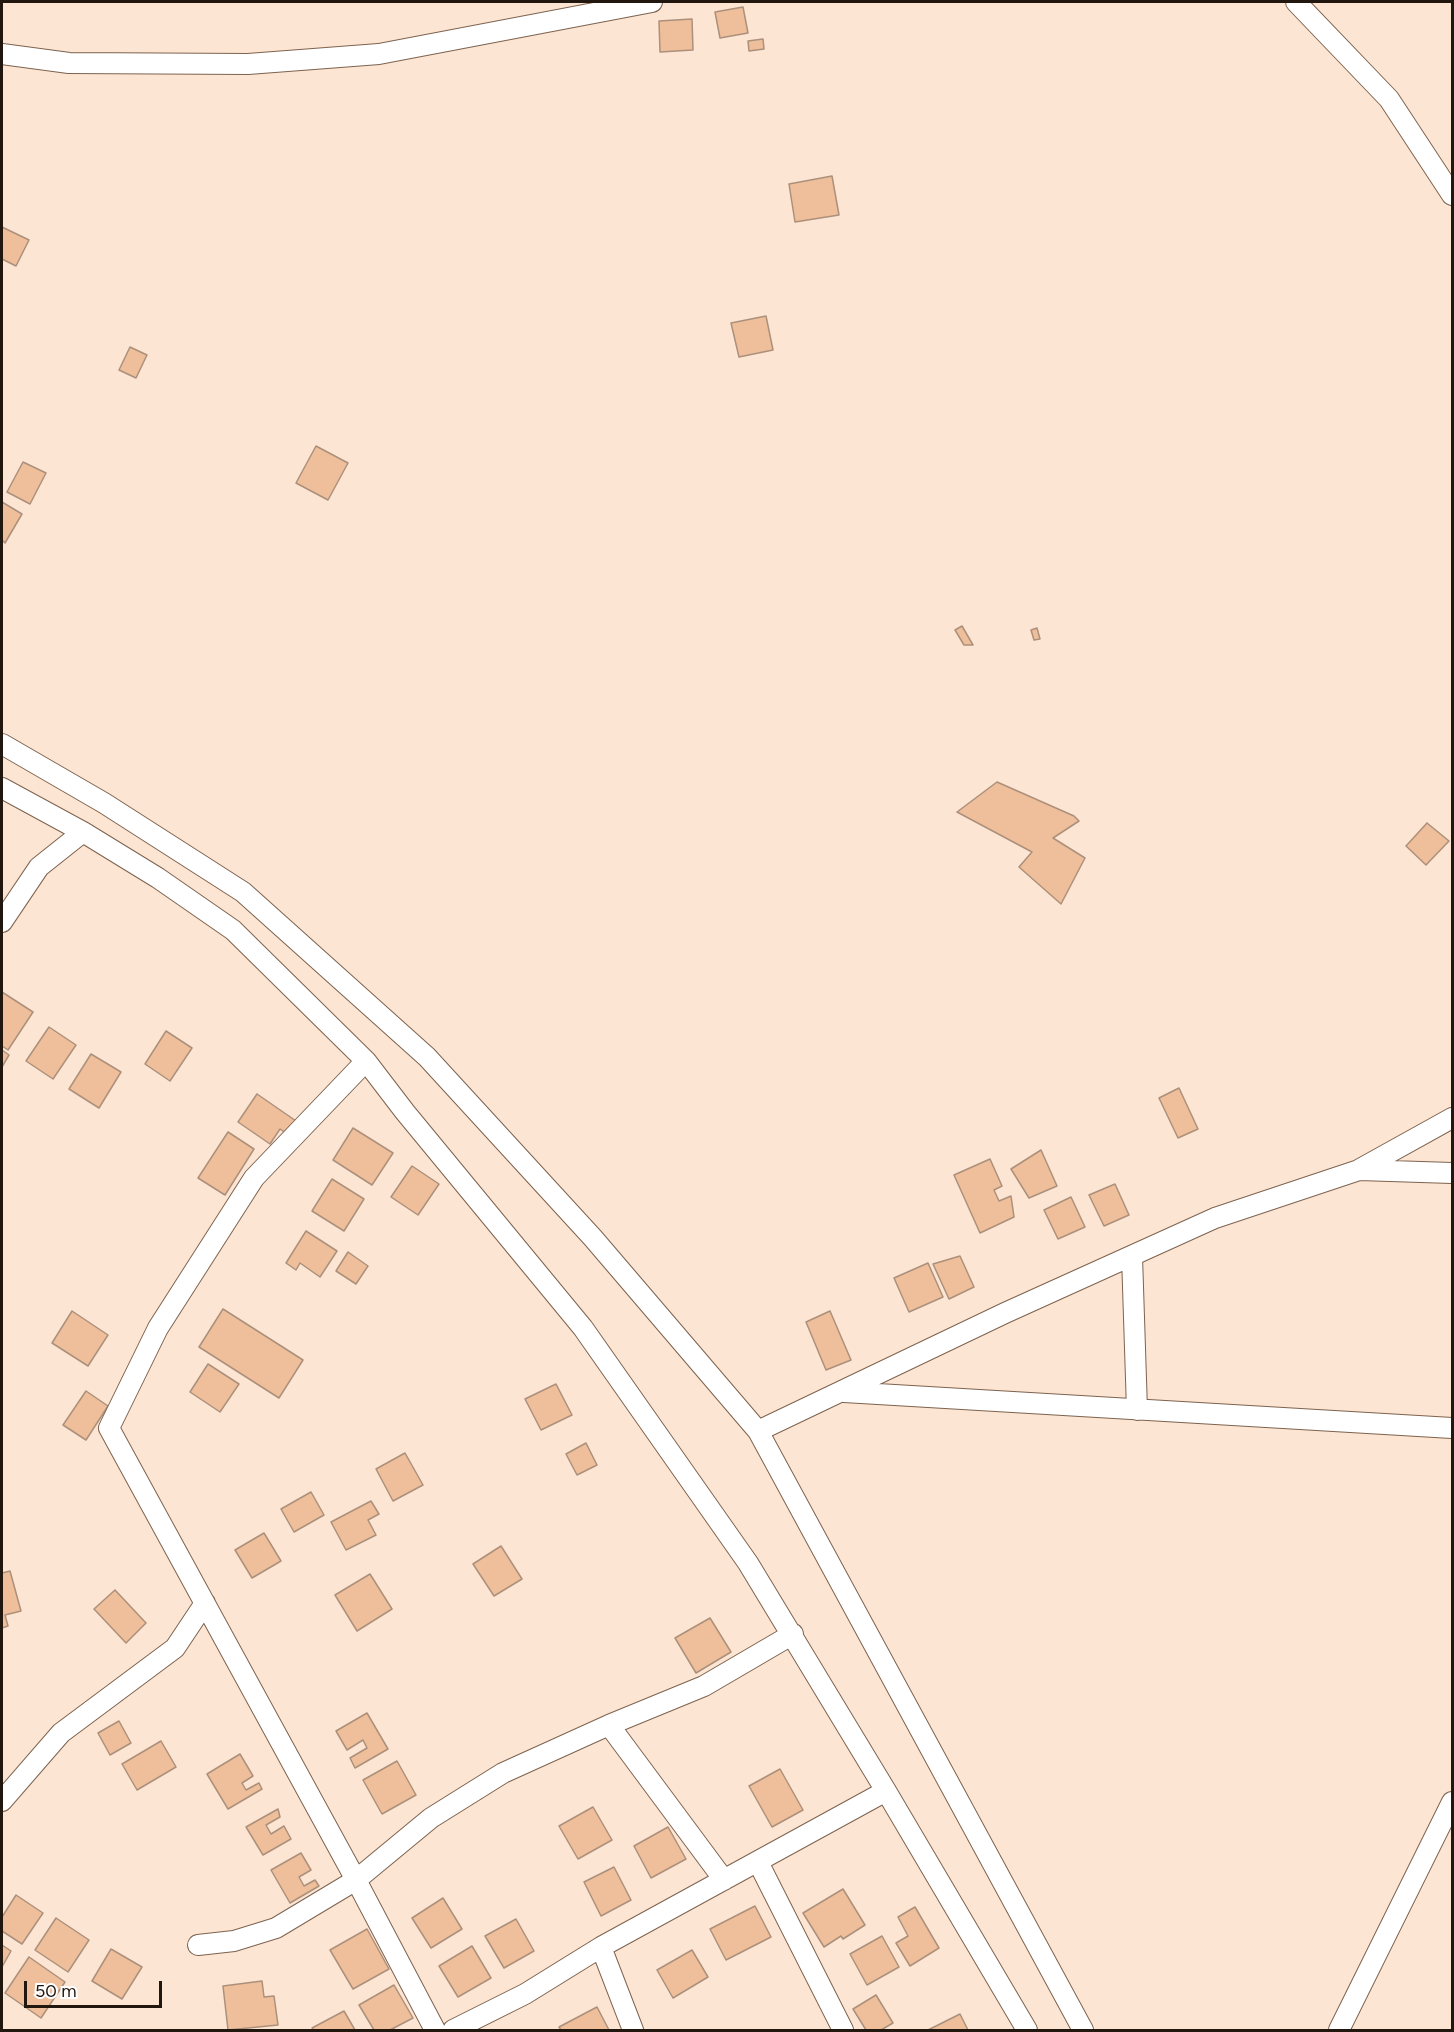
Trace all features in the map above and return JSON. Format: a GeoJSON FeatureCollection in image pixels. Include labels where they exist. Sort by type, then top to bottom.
{"type":"FeatureCollection","features":[{"type":"Feature","properties":{"kind":"street"},"geometry":{"type":"LineString","coordinates":[[2,54],[69,63],[248,64],[379,54],[625,4],[652,2]]}},
{"type":"Feature","properties":{"kind":"street"},"geometry":{"type":"LineString","coordinates":[[1296,2],[1389,99],[1452,195]]}},
{"type":"Feature","properties":{"kind":"street"},"geometry":{"type":"LineString","coordinates":[[2,744],[104,803],[243,892],[427,1057],[593,1238],[758,1431],[1083,2031]]}},
{"type":"Feature","properties":{"kind":"street"},"geometry":{"type":"LineString","coordinates":[[2,788],[83,832],[158,878],[233,930],[366,1060],[405,1112],[583,1328],[748,1563],[793,1634],[1027,2031]]}},
{"type":"Feature","properties":{"kind":"street"},"geometry":{"type":"LineString","coordinates":[[2,922],[39,867],[83,832]]}},
{"type":"Feature","properties":{"kind":"street"},"geometry":{"type":"LineString","coordinates":[[366,1060],[255,1178],[158,1328],[109,1428],[356,1880],[435,2031]]}},
{"type":"Feature","properties":{"kind":"street"},"geometry":{"type":"LineString","coordinates":[[758,1431],[1005,1313],[1215,1218],[1359,1170],[1452,1119]]}},
{"type":"Feature","properties":{"kind":"street"},"geometry":{"type":"LineString","coordinates":[[1359,1170],[1452,1173]]}},
{"type":"Feature","properties":{"kind":"street"},"geometry":{"type":"LineString","coordinates":[[1132,1256],[1137,1410]]}},
{"type":"Feature","properties":{"kind":"street"},"geometry":{"type":"LineString","coordinates":[[840,1392],[1452,1428]]}},
{"type":"Feature","properties":{"kind":"street"},"geometry":{"type":"LineString","coordinates":[[2,1801],[61,1733],[175,1648],[205,1603]]}},
{"type":"Feature","properties":{"kind":"street"},"geometry":{"type":"LineString","coordinates":[[198,1945],[234,1941],[276,1928],[356,1880],[431,1818],[503,1773],[609,1725],[704,1686],[793,1634]]}},
{"type":"Feature","properties":{"kind":"street"},"geometry":{"type":"LineString","coordinates":[[609,1725],[724,1880]]}},
{"type":"Feature","properties":{"kind":"street"},"geometry":{"type":"LineString","coordinates":[[453,2031],[525,1994],[600,1947],[886,1791]]}},
{"type":"Feature","properties":{"kind":"street"},"geometry":{"type":"LineString","coordinates":[[1339,2031],[1452,1802]]}},
{"type":"Feature","properties":{"kind":"street"},"geometry":{"type":"LineString","coordinates":[[758,1862],[843,2031]]}},
{"type":"Feature","properties":{"kind":"street"},"geometry":{"type":"LineString","coordinates":[[600,1947],[633,2031]]}},
{"type":"Feature","properties":{"kind":"building"},"geometry":{"type":"Polygon","coordinates":[[[743,7],[748,33],[720,38],[715,12],[743,7]]]}},
{"type":"Feature","properties":{"kind":"building"},"geometry":{"type":"Polygon","coordinates":[[[692,19],[693,50],[660,52],[659,21],[692,19]]]}},
{"type":"Feature","properties":{"kind":"building"},"geometry":{"type":"Polygon","coordinates":[[[763,39],[764,49],[749,51],[748,41],[763,39]]]}},
{"type":"Feature","properties":{"kind":"building"},"geometry":{"type":"Polygon","coordinates":[[[832,176],[839,215],[795,222],[789,184],[832,176]]]}},
{"type":"Feature","properties":{"kind":"building"},"geometry":{"type":"Polygon","coordinates":[[[2,227],[29,240],[16,266],[2,259],[2,227]]]}},
{"type":"Feature","properties":{"kind":"building"},"geometry":{"type":"Polygon","coordinates":[[[766,316],[773,350],[739,357],[731,323],[766,316]]]}},
{"type":"Feature","properties":{"kind":"building"},"geometry":{"type":"Polygon","coordinates":[[[130,347],[147,355],[136,378],[119,370],[130,347]]]}},
{"type":"Feature","properties":{"kind":"building"},"geometry":{"type":"Polygon","coordinates":[[[316,446],[348,463],[328,500],[296,483],[316,446]]]}},
{"type":"Feature","properties":{"kind":"building"},"geometry":{"type":"Polygon","coordinates":[[[23,462],[46,473],[30,504],[7,492],[23,462]]]}},
{"type":"Feature","properties":{"kind":"building"},"geometry":{"type":"Polygon","coordinates":[[[2,502],[22,514],[5,543],[2,540],[2,502]]]}},
{"type":"Feature","properties":{"kind":"building"},"geometry":{"type":"Polygon","coordinates":[[[962,626],[973,645],[964,645],[955,630],[962,626]]]}},
{"type":"Feature","properties":{"kind":"building"},"geometry":{"type":"Polygon","coordinates":[[[1037,628],[1040,639],[1034,640],[1031,630],[1037,628]]]}},
{"type":"Feature","properties":{"kind":"building"},"geometry":{"type":"Polygon","coordinates":[[[997,782],[1074,816],[1079,821],[1053,838],[1085,858],[1061,904],[1019,867],[1032,852],[957,812],[997,782]]]}},
{"type":"Feature","properties":{"kind":"building"},"geometry":{"type":"Polygon","coordinates":[[[1427,823],[1449,841],[1426,865],[1406,846],[1427,823]]]}},
{"type":"Feature","properties":{"kind":"building"},"geometry":{"type":"Polygon","coordinates":[[[2,992],[33,1012],[8,1050],[2,1046],[2,992]]]}},
{"type":"Feature","properties":{"kind":"building"},"geometry":{"type":"Polygon","coordinates":[[[49,1027],[76,1045],[53,1079],[26,1061],[49,1027]]]}},
{"type":"Feature","properties":{"kind":"building"},"geometry":{"type":"Polygon","coordinates":[[[166,1031],[192,1048],[170,1081],[145,1064],[166,1031]]]}},
{"type":"Feature","properties":{"kind":"building"},"geometry":{"type":"Polygon","coordinates":[[[2,1050],[9,1055],[2,1067],[2,1050]]]}},
{"type":"Feature","properties":{"kind":"building"},"geometry":{"type":"Polygon","coordinates":[[[91,1054],[121,1072],[99,1108],[69,1089],[91,1054]]]}},
{"type":"Feature","properties":{"kind":"building"},"geometry":{"type":"Polygon","coordinates":[[[1179,1088],[1198,1129],[1178,1138],[1159,1098],[1179,1088]]]}},
{"type":"Feature","properties":{"kind":"building"},"geometry":{"type":"Polygon","coordinates":[[[257,1094],[299,1123],[290,1136],[280,1129],[270,1144],[238,1122],[257,1094]]]}},
{"type":"Feature","properties":{"kind":"building"},"geometry":{"type":"Polygon","coordinates":[[[353,1128],[393,1153],[372,1185],[333,1160],[353,1128]]]}},
{"type":"Feature","properties":{"kind":"building"},"geometry":{"type":"Polygon","coordinates":[[[228,1132],[254,1149],[225,1195],[198,1178],[228,1132]]]}},
{"type":"Feature","properties":{"kind":"building"},"geometry":{"type":"Polygon","coordinates":[[[1041,1150],[1057,1186],[1029,1198],[1011,1169],[1041,1150]]]}},
{"type":"Feature","properties":{"kind":"building"},"geometry":{"type":"Polygon","coordinates":[[[990,1159],[1002,1186],[994,1190],[999,1201],[1011,1196],[1014,1217],[980,1233],[954,1175],[990,1159]]]}},
{"type":"Feature","properties":{"kind":"building"},"geometry":{"type":"Polygon","coordinates":[[[412,1166],[439,1184],[418,1215],[391,1197],[412,1166]]]}},
{"type":"Feature","properties":{"kind":"building"},"geometry":{"type":"Polygon","coordinates":[[[332,1179],[364,1199],[344,1231],[312,1211],[332,1179]]]}},
{"type":"Feature","properties":{"kind":"building"},"geometry":{"type":"Polygon","coordinates":[[[1115,1184],[1129,1215],[1104,1226],[1089,1195],[1115,1184]]]}},
{"type":"Feature","properties":{"kind":"building"},"geometry":{"type":"Polygon","coordinates":[[[1071,1197],[1085,1227],[1058,1239],[1044,1210],[1071,1197]]]}},
{"type":"Feature","properties":{"kind":"building"},"geometry":{"type":"Polygon","coordinates":[[[306,1231],[337,1251],[320,1277],[300,1263],[296,1270],[286,1263],[306,1231]]]}},
{"type":"Feature","properties":{"kind":"building"},"geometry":{"type":"Polygon","coordinates":[[[348,1252],[368,1266],[356,1284],[336,1271],[348,1252]]]}},
{"type":"Feature","properties":{"kind":"building"},"geometry":{"type":"Polygon","coordinates":[[[960,1256],[974,1287],[949,1299],[933,1264],[960,1256]]]}},
{"type":"Feature","properties":{"kind":"building"},"geometry":{"type":"Polygon","coordinates":[[[928,1263],[943,1297],[909,1312],[894,1278],[928,1263]]]}},
{"type":"Feature","properties":{"kind":"building"},"geometry":{"type":"Polygon","coordinates":[[[223,1309],[303,1360],[279,1398],[199,1347],[223,1309]]]}},
{"type":"Feature","properties":{"kind":"building"},"geometry":{"type":"Polygon","coordinates":[[[72,1311],[108,1335],[88,1366],[52,1343],[72,1311]]]}},
{"type":"Feature","properties":{"kind":"building"},"geometry":{"type":"Polygon","coordinates":[[[830,1311],[851,1360],[826,1370],[806,1322],[830,1311]]]}},
{"type":"Feature","properties":{"kind":"building"},"geometry":{"type":"Polygon","coordinates":[[[208,1364],[239,1384],[220,1412],[190,1392],[208,1364]]]}},
{"type":"Feature","properties":{"kind":"building"},"geometry":{"type":"Polygon","coordinates":[[[556,1384],[572,1415],[541,1430],[525,1399],[556,1384]]]}},
{"type":"Feature","properties":{"kind":"building"},"geometry":{"type":"Polygon","coordinates":[[[86,1391],[108,1406],[86,1440],[63,1425],[86,1391]]]}},
{"type":"Feature","properties":{"kind":"building"},"geometry":{"type":"Polygon","coordinates":[[[586,1443],[597,1465],[577,1475],[566,1454],[586,1443]]]}},
{"type":"Feature","properties":{"kind":"building"},"geometry":{"type":"Polygon","coordinates":[[[405,1453],[423,1485],[393,1501],[376,1469],[405,1453]]]}},
{"type":"Feature","properties":{"kind":"building"},"geometry":{"type":"Polygon","coordinates":[[[311,1492],[324,1515],[294,1532],[281,1509],[311,1492]]]}},
{"type":"Feature","properties":{"kind":"building"},"geometry":{"type":"Polygon","coordinates":[[[371,1501],[379,1514],[368,1520],[376,1535],[346,1550],[331,1522],[371,1501]]]}},
{"type":"Feature","properties":{"kind":"building"},"geometry":{"type":"Polygon","coordinates":[[[264,1533],[281,1561],[252,1578],[235,1550],[264,1533]]]}},
{"type":"Feature","properties":{"kind":"building"},"geometry":{"type":"Polygon","coordinates":[[[501,1546],[522,1579],[494,1596],[473,1564],[501,1546]]]}},
{"type":"Feature","properties":{"kind":"building"},"geometry":{"type":"Polygon","coordinates":[[[10,1571],[21,1611],[5,1615],[8,1626],[2,1628],[2,1573],[10,1571]]]}},
{"type":"Feature","properties":{"kind":"building"},"geometry":{"type":"Polygon","coordinates":[[[370,1574],[392,1609],[357,1631],[335,1595],[370,1574]]]}},
{"type":"Feature","properties":{"kind":"building"},"geometry":{"type":"Polygon","coordinates":[[[115,1590],[146,1623],[126,1643],[94,1609],[115,1590]]]}},
{"type":"Feature","properties":{"kind":"building"},"geometry":{"type":"Polygon","coordinates":[[[710,1618],[731,1652],[696,1673],[675,1638],[710,1618]]]}},
{"type":"Feature","properties":{"kind":"building"},"geometry":{"type":"Polygon","coordinates":[[[367,1713],[388,1749],[355,1768],[350,1758],[367,1748],[363,1740],[347,1750],[336,1731],[367,1713]]]}},
{"type":"Feature","properties":{"kind":"building"},"geometry":{"type":"Polygon","coordinates":[[[119,1721],[131,1743],[110,1755],[98,1733],[119,1721]]]}},
{"type":"Feature","properties":{"kind":"building"},"geometry":{"type":"Polygon","coordinates":[[[161,1741],[176,1767],[137,1790],[122,1764],[161,1741]]]}},
{"type":"Feature","properties":{"kind":"building"},"geometry":{"type":"Polygon","coordinates":[[[240,1754],[253,1776],[242,1783],[246,1790],[259,1783],[262,1789],[228,1809],[207,1774],[240,1754]]]}},
{"type":"Feature","properties":{"kind":"building"},"geometry":{"type":"Polygon","coordinates":[[[397,1761],[416,1795],[382,1814],[363,1780],[397,1761]]]}},
{"type":"Feature","properties":{"kind":"building"},"geometry":{"type":"Polygon","coordinates":[[[780,1769],[803,1810],[772,1827],[749,1786],[780,1769]]]}},
{"type":"Feature","properties":{"kind":"building"},"geometry":{"type":"Polygon","coordinates":[[[593,1807],[612,1840],[578,1859],[559,1826],[593,1807]]]}},
{"type":"Feature","properties":{"kind":"building"},"geometry":{"type":"Polygon","coordinates":[[[278,1809],[280,1817],[266,1825],[271,1834],[284,1826],[291,1839],[263,1855],[246,1827],[278,1809]]]}},
{"type":"Feature","properties":{"kind":"building"},"geometry":{"type":"Polygon","coordinates":[[[668,1827],[686,1859],[651,1878],[634,1846],[668,1827]]]}},
{"type":"Feature","properties":{"kind":"building"},"geometry":{"type":"Polygon","coordinates":[[[301,1853],[311,1870],[299,1877],[304,1886],[315,1880],[319,1886],[290,1903],[271,1870],[301,1853]]]}},
{"type":"Feature","properties":{"kind":"building"},"geometry":{"type":"Polygon","coordinates":[[[614,1867],[631,1900],[601,1916],[584,1882],[614,1867]]]}},
{"type":"Feature","properties":{"kind":"building"},"geometry":{"type":"Polygon","coordinates":[[[843,1889],[865,1925],[843,1939],[841,1936],[824,1947],[803,1913],[843,1889]]]}},
{"type":"Feature","properties":{"kind":"building"},"geometry":{"type":"Polygon","coordinates":[[[16,1895],[43,1913],[22,1944],[2,1931],[2,1917],[16,1895]]]}},
{"type":"Feature","properties":{"kind":"building"},"geometry":{"type":"Polygon","coordinates":[[[443,1898],[462,1929],[431,1948],[412,1918],[443,1898]]]}},
{"type":"Feature","properties":{"kind":"building"},"geometry":{"type":"Polygon","coordinates":[[[755,1906],[771,1937],[726,1960],[710,1929],[755,1906]]]}},
{"type":"Feature","properties":{"kind":"building"},"geometry":{"type":"Polygon","coordinates":[[[915,1907],[939,1948],[910,1966],[896,1943],[908,1936],[898,1917],[915,1907]]]}},
{"type":"Feature","properties":{"kind":"building"},"geometry":{"type":"Polygon","coordinates":[[[56,1918],[89,1940],[68,1972],[35,1950],[56,1918]]]}},
{"type":"Feature","properties":{"kind":"building"},"geometry":{"type":"Polygon","coordinates":[[[516,1919],[534,1951],[504,1968],[485,1936],[516,1919]]]}},
{"type":"Feature","properties":{"kind":"building"},"geometry":{"type":"Polygon","coordinates":[[[367,1929],[389,1969],[353,1989],[330,1950],[367,1929]]]}},
{"type":"Feature","properties":{"kind":"building"},"geometry":{"type":"Polygon","coordinates":[[[882,1936],[899,1967],[867,1985],[850,1954],[882,1936]]]}},
{"type":"Feature","properties":{"kind":"building"},"geometry":{"type":"Polygon","coordinates":[[[2,1945],[11,1951],[2,1967],[2,1945]]]}},
{"type":"Feature","properties":{"kind":"building"},"geometry":{"type":"Polygon","coordinates":[[[472,1946],[491,1978],[458,1997],[439,1966],[472,1946]]]}},
{"type":"Feature","properties":{"kind":"building"},"geometry":{"type":"Polygon","coordinates":[[[111,1949],[142,1967],[122,1999],[92,1981],[111,1949]]]}},
{"type":"Feature","properties":{"kind":"building"},"geometry":{"type":"Polygon","coordinates":[[[692,1950],[708,1977],[673,1998],[657,1970],[692,1950]]]}},
{"type":"Feature","properties":{"kind":"building"},"geometry":{"type":"Polygon","coordinates":[[[29,1957],[65,1982],[41,2018],[5,1993],[29,1957]]]}},
{"type":"Feature","properties":{"kind":"building"},"geometry":{"type":"Polygon","coordinates":[[[262,1981],[264,1997],[274,1996],[278,2025],[228,2030],[223,1986],[262,1981]]]}},
{"type":"Feature","properties":{"kind":"building"},"geometry":{"type":"Polygon","coordinates":[[[394,1985],[413,2018],[390,2030],[374,2030],[359,2005],[394,1985]]]}},
{"type":"Feature","properties":{"kind":"building"},"geometry":{"type":"Polygon","coordinates":[[[876,1995],[893,2023],[881,2030],[866,2030],[853,2009],[876,1995]]]}},
{"type":"Feature","properties":{"kind":"building"},"geometry":{"type":"Polygon","coordinates":[[[597,2007],[609,2030],[561,2030],[559,2027],[597,2007]]]}},
{"type":"Feature","properties":{"kind":"building"},"geometry":{"type":"Polygon","coordinates":[[[344,2011],[355,2030],[314,2030],[312,2028],[344,2011]]]}},
{"type":"Feature","properties":{"kind":"building"},"geometry":{"type":"Polygon","coordinates":[[[960,2014],[968,2030],[928,2030],[960,2014]]]}}]}
